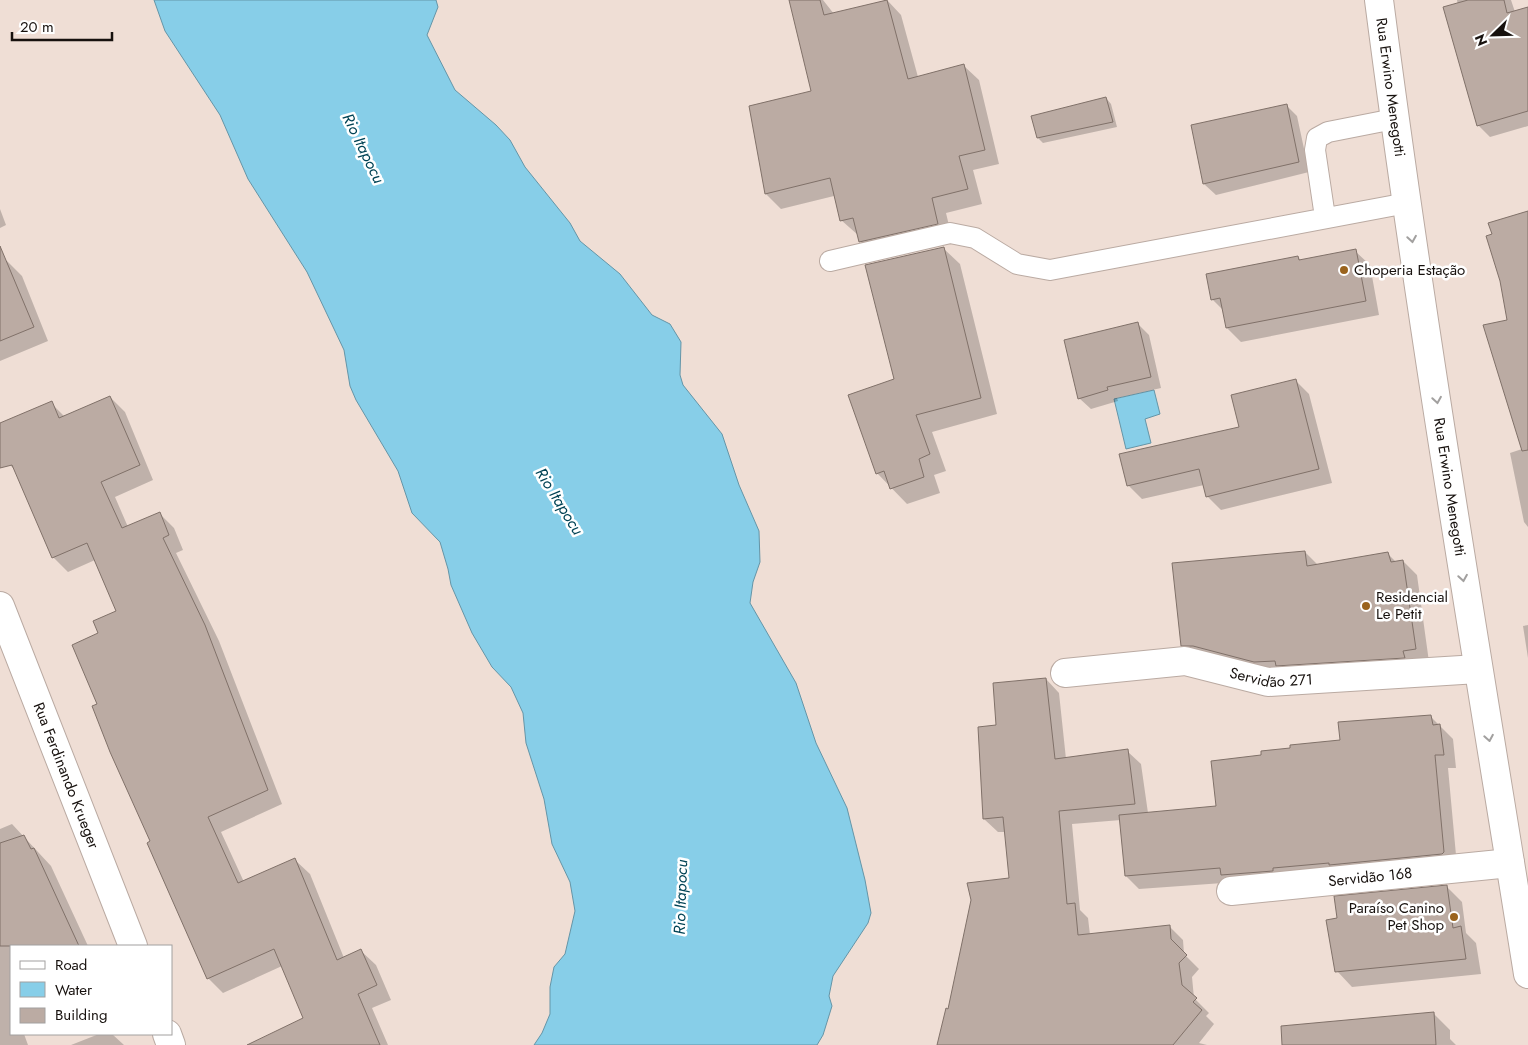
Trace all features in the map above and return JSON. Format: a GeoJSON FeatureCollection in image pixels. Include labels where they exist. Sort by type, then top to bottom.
{"type":"FeatureCollection","features":[{"type":"Feature","properties":{"kind":"street","name":"Rua Erwino Menegotti"},"geometry":{"type":"LineString","coordinates":[[1379,0],[1394,119],[1478,669],[1528,974]]}},
{"type":"Feature","properties":{"kind":"street","name":"Rua Ferdinando Krueger"},"geometry":{"type":"LineString","coordinates":[[0,606],[133,945]]}},
{"type":"Feature","properties":{"kind":"street","name":"Servidão 271"},"geometry":{"type":"LineString","coordinates":[[1066,673],[1185,662],[1268,682],[1478,669]]}},
{"type":"Feature","properties":{"kind":"street","name":"Servidão 168"},"geometry":{"type":"LineString","coordinates":[[1231,891],[1510,863]]}},
{"type":"Feature","properties":{"kind":"lane"},"geometry":{"type":"LineString","coordinates":[[1325,217],[1315,150],[1317,138],[1328,132],[1394,119]]}},
{"type":"Feature","properties":{"kind":"lane"},"geometry":{"type":"LineString","coordinates":[[830,261],[950,233],[975,238],[1018,264],[1050,270],[1407,203]]}},
{"type":"Feature","properties":{"kind":"water","name":"Rio Itapocu"},"geometry":{"type":"Polygon","coordinates":[[[154,0],[436,0],[438,7],[427,35],[455,90],[496,125],[510,140],[525,167],[570,223],[580,241],[620,274],[652,315],[670,324],[681,342],[680,375],[683,385],[722,434],[739,485],[759,531],[760,562],[753,582],[750,603],[796,683],[816,743],[847,808],[865,880],[871,913],[868,923],[833,976],[829,996],[832,1006],[823,1035],[817,1045],[534,1045],[542,1033],[550,1014],[550,987],[554,967],[565,954],[575,911],[570,882],[552,844],[544,799],[526,743],[523,713],[511,687],[492,667],[472,633],[451,585],[440,542],[412,513],[398,471],[356,400],[350,386],[344,350],[307,272],[248,179],[220,115],[165,31],[154,0]]]}},
{"type":"Feature","properties":{"kind":"water"},"geometry":{"type":"Polygon","coordinates":[[[1154,390],[1160,414],[1145,419],[1151,443],[1126,449],[1114,399],[1154,390]]]}},
{"type":"Feature","properties":{"kind":"building"},"geometry":{"type":"Polygon","coordinates":[[[789,0],[820,0],[824,15],[887,0],[908,79],[964,64],[985,150],[959,156],[968,189],[932,198],[938,224],[859,242],[853,218],[840,221],[830,178],[765,194],[749,106],[811,91],[789,0]]]}},
{"type":"Feature","properties":{"kind":"building"},"geometry":{"type":"Polygon","coordinates":[[[1468,0],[1504,0],[1507,13],[1528,7],[1528,111],[1477,126],[1443,7],[1468,0]]]}},
{"type":"Feature","properties":{"kind":"building"},"geometry":{"type":"Polygon","coordinates":[[[1106,97],[1113,122],[1037,138],[1031,116],[1106,97]]]}},
{"type":"Feature","properties":{"kind":"building"},"geometry":{"type":"Polygon","coordinates":[[[1287,104],[1299,162],[1203,184],[1191,125],[1287,104]]]}},
{"type":"Feature","properties":{"kind":"building"},"geometry":{"type":"Polygon","coordinates":[[[1528,211],[1528,450],[1522,451],[1483,325],[1507,320],[1500,281],[1486,236],[1492,234],[1488,223],[1528,211]]]}},
{"type":"Feature","properties":{"kind":"building"},"geometry":{"type":"Polygon","coordinates":[[[0,246],[34,327],[0,341],[0,246]]]}},
{"type":"Feature","properties":{"kind":"building"},"geometry":{"type":"Polygon","coordinates":[[[944,247],[981,398],[916,415],[930,454],[919,459],[924,477],[890,489],[884,471],[876,474],[848,395],[894,379],[865,265],[944,247]]]}},
{"type":"Feature","properties":{"kind":"building"},"geometry":{"type":"Polygon","coordinates":[[[1356,249],[1366,301],[1226,328],[1220,298],[1211,300],[1206,274],[1298,256],[1299,260],[1356,249]]]}},
{"type":"Feature","properties":{"kind":"building"},"geometry":{"type":"Polygon","coordinates":[[[1138,322],[1151,377],[1107,387],[1108,390],[1078,399],[1064,340],[1138,322]]]}},
{"type":"Feature","properties":{"kind":"building"},"geometry":{"type":"Polygon","coordinates":[[[1296,379],[1319,469],[1206,497],[1199,469],[1127,486],[1119,454],[1239,427],[1231,395],[1296,379]]]}},
{"type":"Feature","properties":{"kind":"building"},"geometry":{"type":"Polygon","coordinates":[[[110,396],[140,465],[101,482],[122,528],[160,512],[169,535],[163,538],[205,625],[268,790],[208,817],[238,883],[295,858],[337,960],[361,949],[377,985],[358,994],[380,1045],[247,1045],[303,1018],[274,949],[207,979],[147,843],[150,841],[110,752],[92,706],[97,704],[72,645],[98,633],[93,621],[116,611],[87,543],[52,558],[12,465],[0,468],[0,423],[52,401],[59,418],[110,396]]]}},
{"type":"Feature","properties":{"kind":"building"},"geometry":{"type":"Polygon","coordinates":[[[1305,551],[1307,566],[1388,552],[1391,562],[1403,560],[1416,649],[1403,651],[1405,658],[1276,666],[1275,661],[1254,662],[1193,646],[1181,646],[1172,563],[1305,551]]]}},
{"type":"Feature","properties":{"kind":"building"},"geometry":{"type":"Polygon","coordinates":[[[1046,678],[1055,759],[1128,749],[1135,804],[1059,811],[1067,904],[1075,903],[1078,935],[1170,925],[1171,939],[1187,955],[1179,963],[1182,985],[1197,998],[1193,1002],[1202,1010],[1173,1045],[937,1045],[946,1008],[948,1009],[971,900],[967,883],[1009,878],[1003,817],[983,819],[978,727],[996,725],[993,683],[1046,678]]]}},
{"type":"Feature","properties":{"kind":"building"},"geometry":{"type":"Polygon","coordinates":[[[1431,715],[1433,725],[1440,724],[1444,755],[1435,755],[1444,852],[1442,854],[1329,865],[1329,863],[1273,868],[1273,871],[1221,875],[1220,868],[1125,876],[1119,815],[1216,806],[1211,761],[1261,755],[1261,751],[1290,748],[1290,745],[1340,740],[1338,722],[1431,715]]]}},
{"type":"Feature","properties":{"kind":"building"},"geometry":{"type":"Polygon","coordinates":[[[24,835],[31,849],[34,848],[79,945],[0,946],[0,843],[24,835]]]}},
{"type":"Feature","properties":{"kind":"building"},"geometry":{"type":"Polygon","coordinates":[[[1447,885],[1453,928],[1461,926],[1466,959],[1335,972],[1326,920],[1337,918],[1334,896],[1447,885]]]}},
{"type":"Feature","properties":{"kind":"building"},"geometry":{"type":"Polygon","coordinates":[[[1434,1012],[1436,1045],[1282,1045],[1281,1026],[1434,1012]]]}},
{"type":"Feature","properties":{"kind":"place","name":"Choperia Estação"},"geometry":{"type":"Point","coordinates":[1344,270]}},
{"type":"Feature","properties":{"kind":"place","name":"Residencial Le Petit"},"geometry":{"type":"Point","coordinates":[1366,606]}},
{"type":"Feature","properties":{"kind":"place","name":"Paraíso Canino Pet Shop"},"geometry":{"type":"Point","coordinates":[1454,917]}}]}
